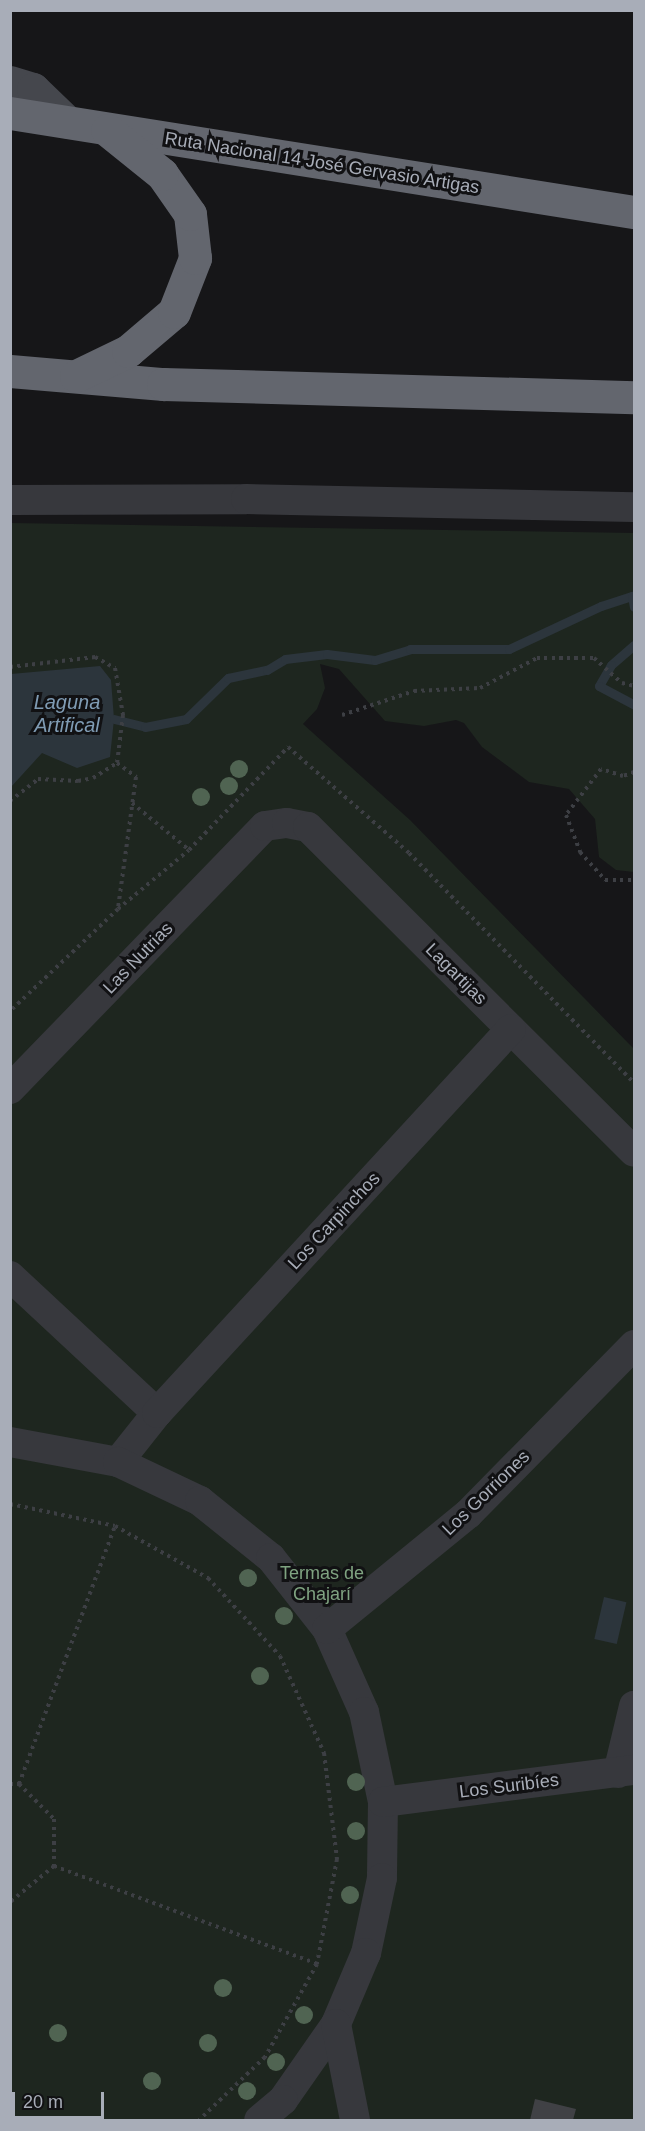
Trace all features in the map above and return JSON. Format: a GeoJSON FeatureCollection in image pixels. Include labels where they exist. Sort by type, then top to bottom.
{"type":"FeatureCollection","features":[{"type":"Feature","properties":{"kind":"highway","name":"Ruta Nacional 14 José Gervasio Artigas"},"geometry":{"type":"LineString","coordinates":[[10,113],[634,212]]}},
{"type":"Feature","properties":{"kind":"highway"},"geometry":{"type":"LineString","coordinates":[[75,376],[128,351],[174,312],[195,258],[190,214],[162,174],[105,129]]}},
{"type":"Feature","properties":{"kind":"highway"},"geometry":{"type":"LineString","coordinates":[[10,371],[300,390],[634,397]]}},
{"type":"Feature","properties":{"kind":"street"},"geometry":{"type":"LineString","coordinates":[[10,82],[33,89],[67,122]]}},
{"type":"Feature","properties":{"kind":"street"},"geometry":{"type":"LineString","coordinates":[[10,500],[246,499],[634,507]]}},
{"type":"Feature","properties":{"kind":"street","name":"Lagartijas"},"geometry":{"type":"LineString","coordinates":[[265,826],[287,823],[308,827],[634,1152]]}},
{"type":"Feature","properties":{"kind":"street","name":"Las Nutrias"},"geometry":{"type":"LineString","coordinates":[[10,1089],[265,826]]}},
{"type":"Feature","properties":{"kind":"street","name":"Los Carpinchos"},"geometry":{"type":"LineString","coordinates":[[118,1462],[157,1413],[511,1029]]}},
{"type":"Feature","properties":{"kind":"street"},"geometry":{"type":"LineString","coordinates":[[10,1276],[157,1413]]}},
{"type":"Feature","properties":{"kind":"street","name":"Los Gorriones"},"geometry":{"type":"LineString","coordinates":[[327,1629],[468,1514],[634,1345]]}},
{"type":"Feature","properties":{"kind":"street"},"geometry":{"type":"LineString","coordinates":[[10,1442],[118,1462],[200,1501],[262,1551],[327,1629],[364,1712],[382,1802],[382,1878],[366,1953],[336,2024],[283,2100],[259,2121]]}},
{"type":"Feature","properties":{"kind":"street"},"geometry":{"type":"LineString","coordinates":[[626,1771],[634,1706]]}},
{"type":"Feature","properties":{"kind":"street","name":"Los Suribíes"},"geometry":{"type":"LineString","coordinates":[[382,1802],[626,1771]]}},
{"type":"Feature","properties":{"kind":"street"},"geometry":{"type":"LineString","coordinates":[[336,2024],[355,2121]]}},
{"type":"Feature","properties":{"kind":"path"},"geometry":{"type":"LineString","coordinates":[[10,667],[95,657],[115,668],[123,715],[123,738],[117,763],[93,778],[78,781],[38,779],[10,801]]}},
{"type":"Feature","properties":{"kind":"path"},"geometry":{"type":"LineString","coordinates":[[342,715],[414,691],[480,688],[537,658],[594,658],[622,683],[634,686]]}},
{"type":"Feature","properties":{"kind":"path"},"geometry":{"type":"LineString","coordinates":[[10,1011],[117,909],[136,777],[117,763]]}},
{"type":"Feature","properties":{"kind":"path"},"geometry":{"type":"LineString","coordinates":[[634,772],[623,776],[601,769],[566,815],[580,852],[605,880],[634,880]]}},
{"type":"Feature","properties":{"kind":"path"},"geometry":{"type":"LineString","coordinates":[[132,803],[189,850]]}},
{"type":"Feature","properties":{"kind":"path"},"geometry":{"type":"LineString","coordinates":[[10,1504],[115,1526],[208,1578],[280,1656],[324,1753],[337,1859],[317,1964],[266,2057],[198,2121]]}},
{"type":"Feature","properties":{"kind":"path"},"geometry":{"type":"LineString","coordinates":[[19,1784],[115,1526]]}},
{"type":"Feature","properties":{"kind":"path"},"geometry":{"type":"LineString","coordinates":[[10,1784],[19,1784],[54,1819],[54,1866]]}},
{"type":"Feature","properties":{"kind":"path"},"geometry":{"type":"LineString","coordinates":[[54,1866],[317,1964]]}},
{"type":"Feature","properties":{"kind":"path"},"geometry":{"type":"LineString","coordinates":[[10,1902],[54,1866]]}},
{"type":"Feature","properties":{"kind":"green space","name":"Termas de Chajarí"},"geometry":{"type":"Polygon","coordinates":[[[11,523],[634,533],[634,872],[616,870],[599,857],[595,819],[569,789],[529,782],[482,747],[464,723],[456,720],[424,726],[385,721],[339,669],[320,664],[325,688],[317,709],[303,724],[410,820],[634,1049],[634,2120],[11,2120],[11,523]]]}},
{"type":"Feature","properties":{"kind":"water","name":"Laguna Artifical"},"geometry":{"type":"Polygon","coordinates":[[[100,666],[111,680],[114,719],[110,757],[77,768],[42,753],[11,787],[11,674],[100,666]]]}},
{"type":"Feature","properties":{"kind":"water"},"geometry":{"type":"Polygon","coordinates":[[[604,1597],[626,1602],[617,1644],[594,1639],[604,1597]]]}},
{"type":"Feature","properties":{"kind":"building"},"geometry":{"type":"Polygon","coordinates":[[[535,2099],[576,2109],[573,2120],[530,2120],[535,2099]]]}},
{"type":"Feature","properties":{"kind":"waterway"},"geometry":{"type":"LineString","coordinates":[[114,719],[145,727],[186,719],[228,678],[267,670],[285,659],[327,654],[375,660],[410,649],[509,649],[601,606],[632,596],[634,607]]}},
{"type":"Feature","properties":{"kind":"waterway"},"geometry":{"type":"LineString","coordinates":[[634,645],[611,665],[599,686],[634,705]]}}]}
